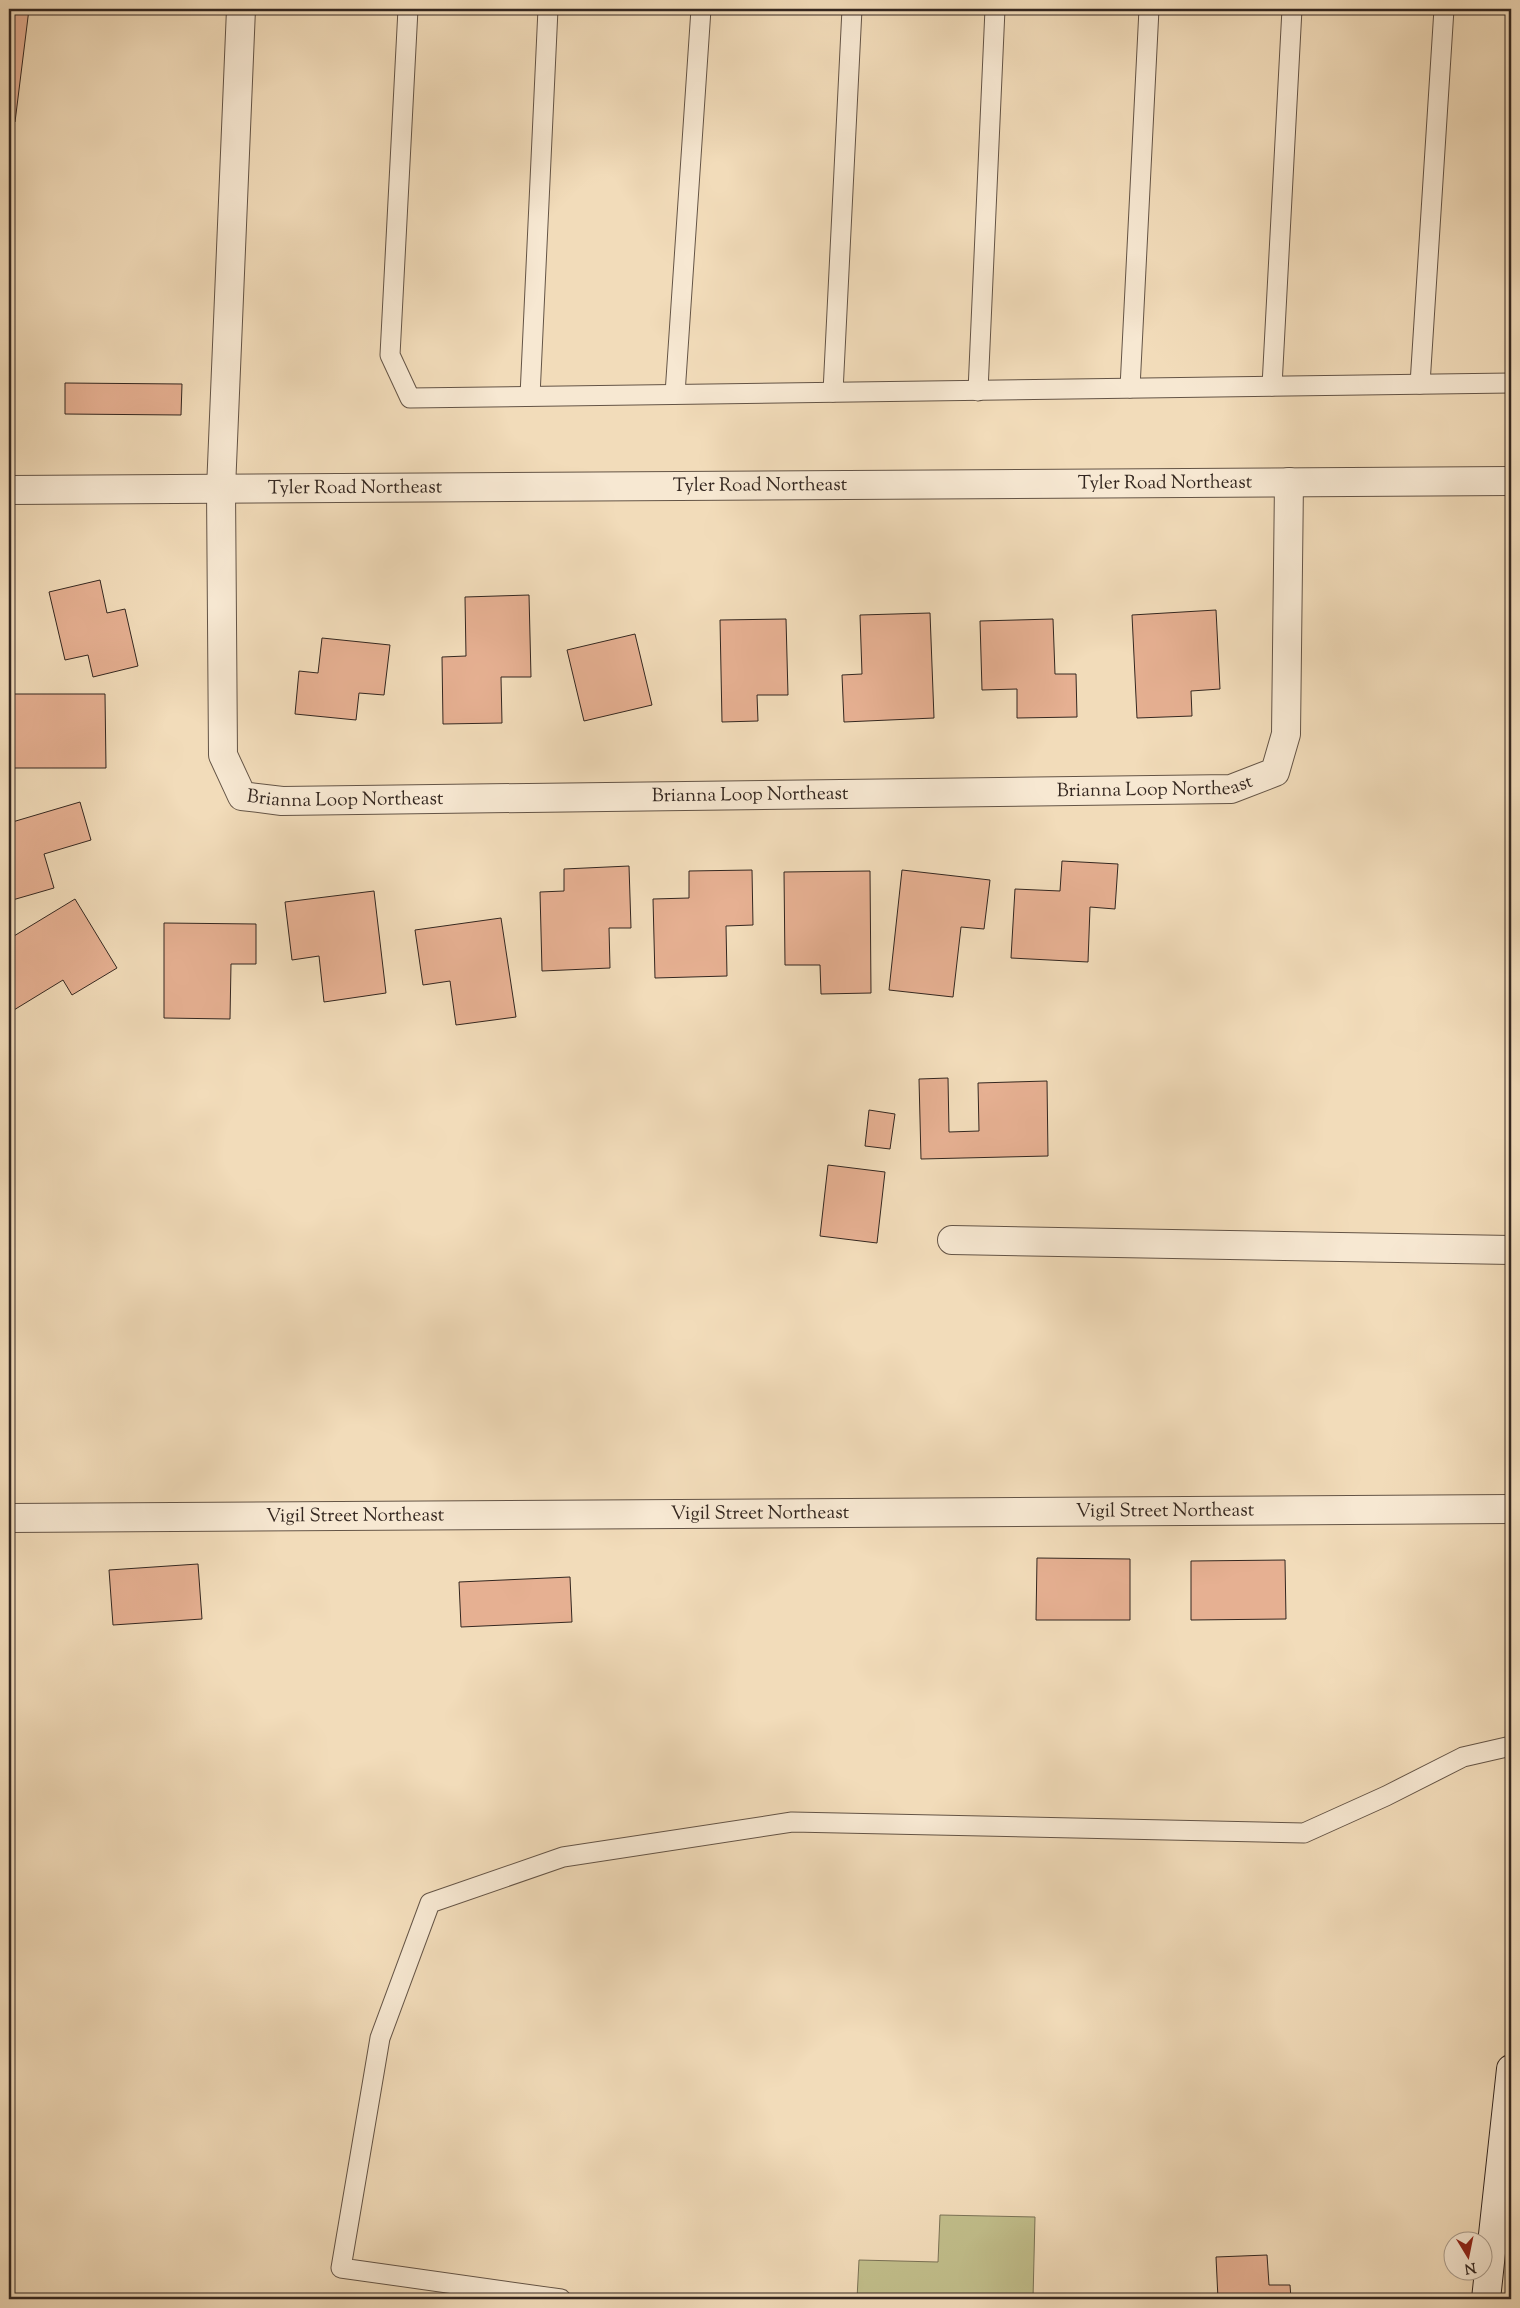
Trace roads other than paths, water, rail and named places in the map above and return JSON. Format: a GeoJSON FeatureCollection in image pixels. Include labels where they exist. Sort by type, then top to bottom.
{"type":"FeatureCollection","features":[{"type":"Feature","properties":{"kind":"street"},"geometry":{"type":"LineString","coordinates":[[221,489],[241,9]]}},
{"type":"Feature","properties":{"kind":"street","name":"Tyler Road Northeast"},"geometry":{"type":"LineString","coordinates":[[9,490],[1511,481]]}},
{"type":"Feature","properties":{"kind":"street","name":"Brianna Loop Northeast"},"geometry":{"type":"LineString","coordinates":[[221,489],[223,754],[242,796],[282,801],[1231,789],[1275,772],[1286,734],[1289,482]]}},
{"type":"Feature","properties":{"kind":"street"},"geometry":{"type":"LineString","coordinates":[[952,1240],[1511,1250]]}},
{"type":"Feature","properties":{"kind":"street","name":"Vigil Street Northeast"},"geometry":{"type":"LineString","coordinates":[[9,1518],[1511,1509]]}},
{"type":"Feature","properties":{"kind":"street"},"geometry":{"type":"LineString","coordinates":[[1486,2299],[1511,2069]]}},
{"type":"Feature","properties":{"kind":"lane"},"geometry":{"type":"LineString","coordinates":[[408,9],[390,355],[410,398],[1511,383]]}},
{"type":"Feature","properties":{"kind":"lane"},"geometry":{"type":"LineString","coordinates":[[530,396],[548,9]]}},
{"type":"Feature","properties":{"kind":"lane"},"geometry":{"type":"LineString","coordinates":[[675,394],[701,9]]}},
{"type":"Feature","properties":{"kind":"lane"},"geometry":{"type":"LineString","coordinates":[[833,392],[852,9]]}},
{"type":"Feature","properties":{"kind":"lane"},"geometry":{"type":"LineString","coordinates":[[978,391],[995,9]]}},
{"type":"Feature","properties":{"kind":"lane"},"geometry":{"type":"LineString","coordinates":[[1130,388],[1148,9]]}},
{"type":"Feature","properties":{"kind":"lane"},"geometry":{"type":"LineString","coordinates":[[1272,386],[1292,9]]}},
{"type":"Feature","properties":{"kind":"lane"},"geometry":{"type":"LineString","coordinates":[[1420,384],[1444,9]]}},
{"type":"Feature","properties":{"kind":"lane"},"geometry":{"type":"LineString","coordinates":[[561,2299],[341,2268],[380,2038],[430,1903],[563,1857],[792,1822],[1304,1833],[1386,1796],[1463,1757],[1511,1746]]}}]}
